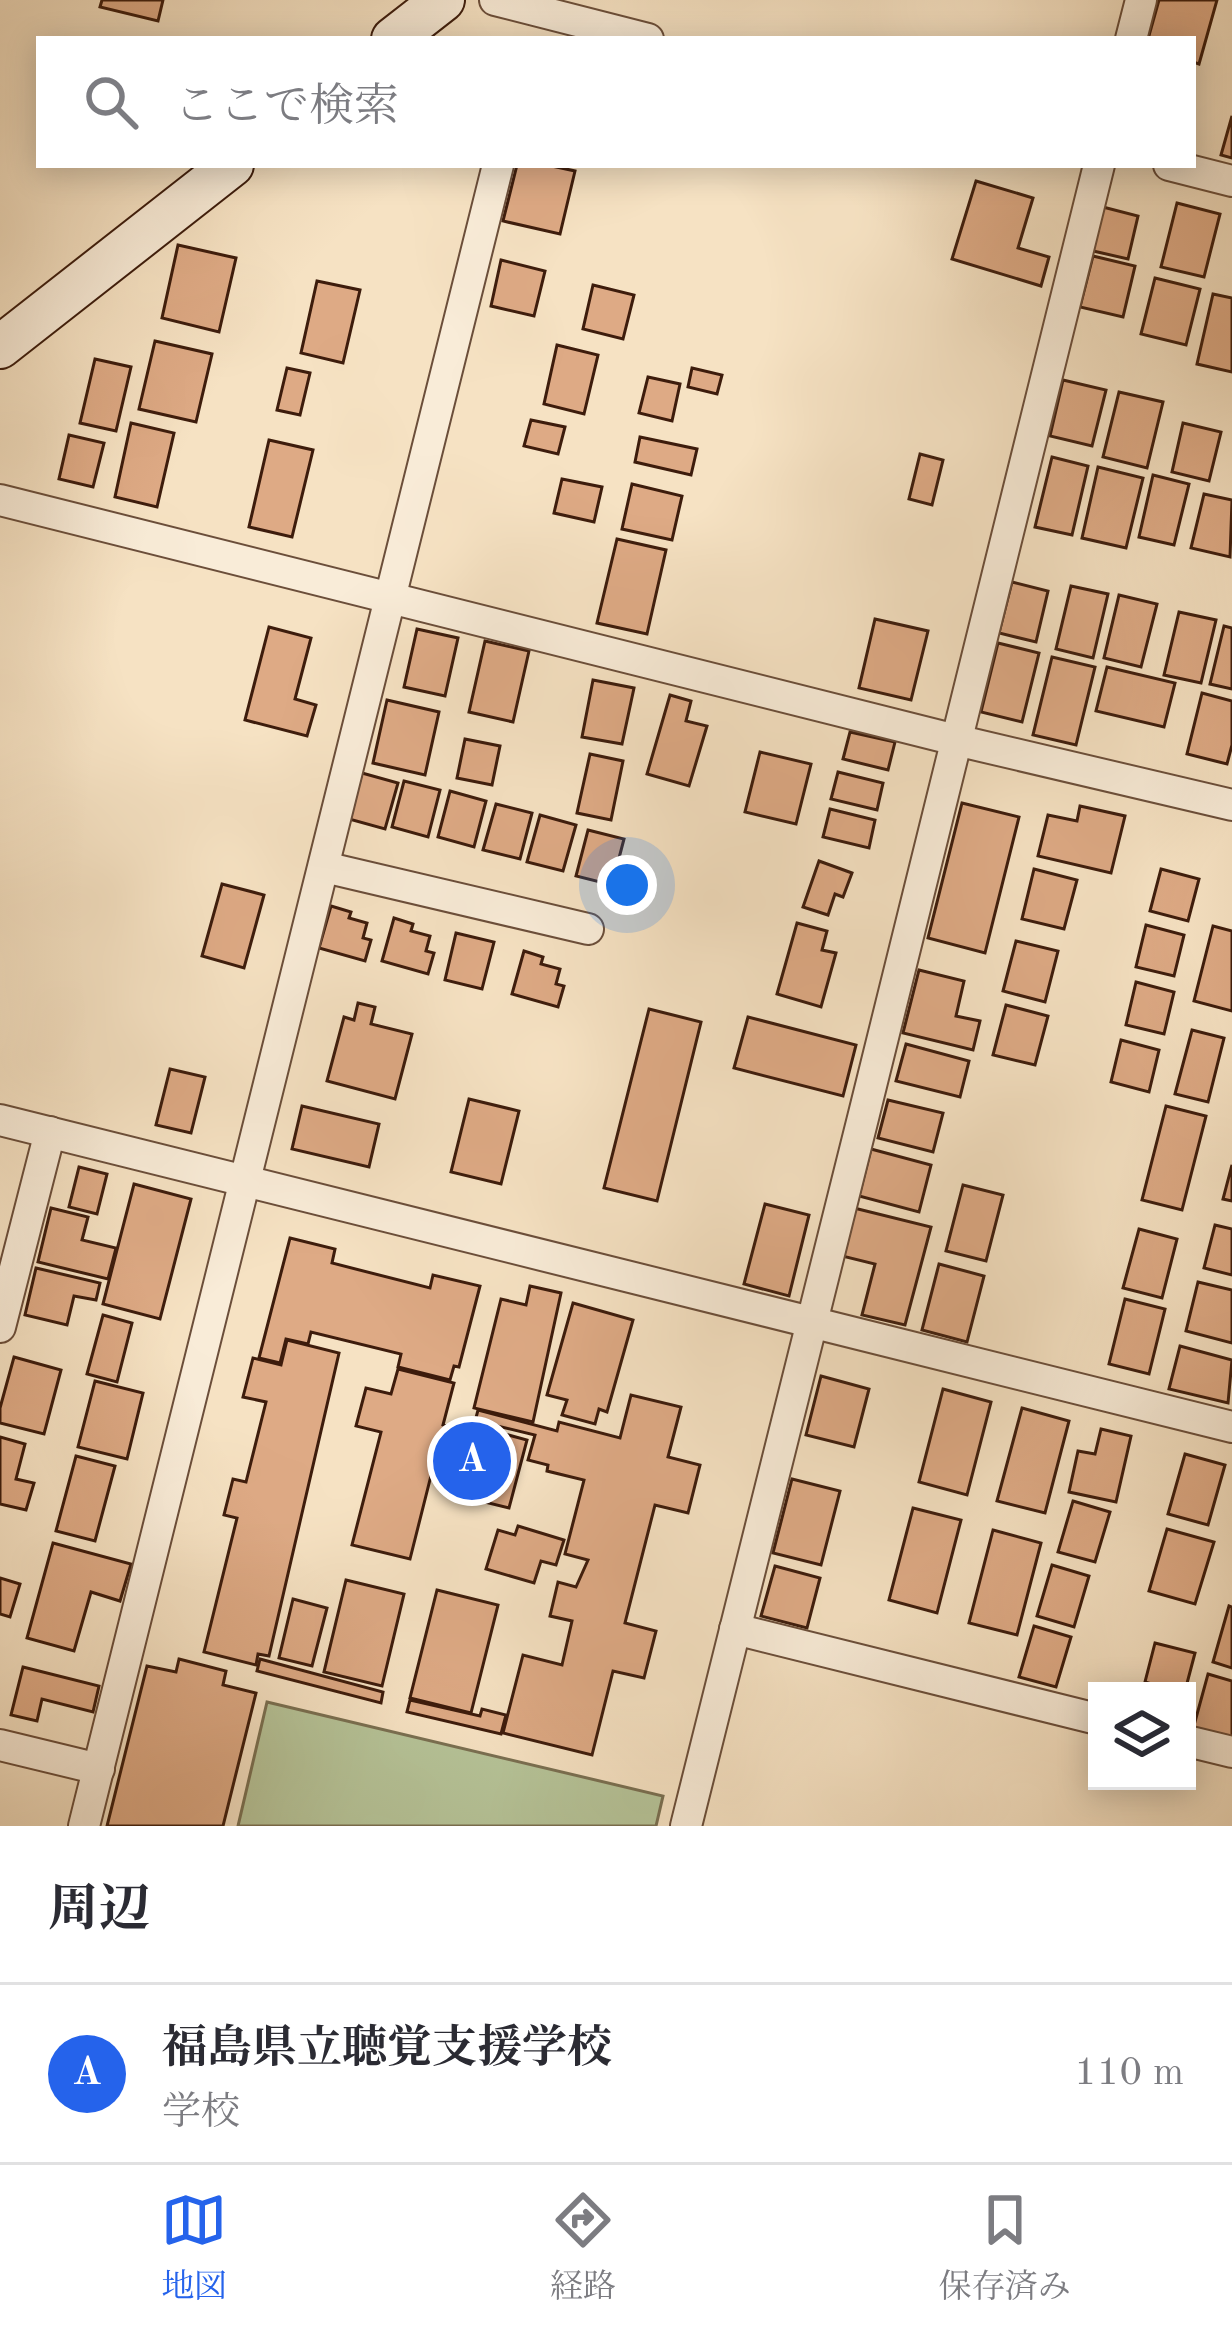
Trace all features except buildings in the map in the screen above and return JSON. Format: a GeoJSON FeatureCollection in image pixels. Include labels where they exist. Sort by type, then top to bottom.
{"type":"FeatureCollection","features":[{"type":"Feature","properties":{"kind":"street"},"geometry":{"type":"LineString","coordinates":[[397,36],[442,0]]}},
{"type":"Feature","properties":{"kind":"street"},"geometry":{"type":"LineString","coordinates":[[495,0],[533,26],[621,36]]}},
{"type":"Feature","properties":{"kind":"street"},"geometry":{"type":"LineString","coordinates":[[1132,36],[1142,0]]}},
{"type":"Feature","properties":{"kind":"street"},"geometry":{"type":"LineString","coordinates":[[0,347],[228,168]]}},
{"type":"Feature","properties":{"kind":"street"},"geometry":{"type":"LineString","coordinates":[[84,1826],[497,168]]}},
{"type":"Feature","properties":{"kind":"street"},"geometry":{"type":"LineString","coordinates":[[686,1826],[960,741],[1098,168]]}},
{"type":"Feature","properties":{"kind":"street"},"geometry":{"type":"LineString","coordinates":[[1181,168],[1232,181]]}},
{"type":"Feature","properties":{"kind":"street"},"geometry":{"type":"LineString","coordinates":[[0,500],[1232,805]]}},
{"type":"Feature","properties":{"kind":"street"},"geometry":{"type":"LineString","coordinates":[[324,867],[588,929]]}},
{"type":"Feature","properties":{"kind":"street"},"geometry":{"type":"LineString","coordinates":[[0,1120],[1232,1426]]}},
{"type":"Feature","properties":{"kind":"street"},"geometry":{"type":"LineString","coordinates":[[0,1327],[50,1132]]}},
{"type":"Feature","properties":{"kind":"street"},"geometry":{"type":"LineString","coordinates":[[735,1629],[1088,1717]]}},
{"type":"Feature","properties":{"kind":"street"},"geometry":{"type":"LineString","coordinates":[[1196,1743],[1232,1752]]}},
{"type":"Feature","properties":{"kind":"street"},"geometry":{"type":"LineString","coordinates":[[0,1745],[99,1768]]}},
{"type":"Feature","properties":{"kind":"green space"},"geometry":{"type":"Polygon","coordinates":[[[267,1702],[663,1796],[656,1826],[238,1826],[267,1702]]]}},
{"type":"Feature","properties":{"kind":"place","name":"福島県立聴覚支援学校"},"geometry":{"type":"Point","coordinates":[472,1461]}}]}
